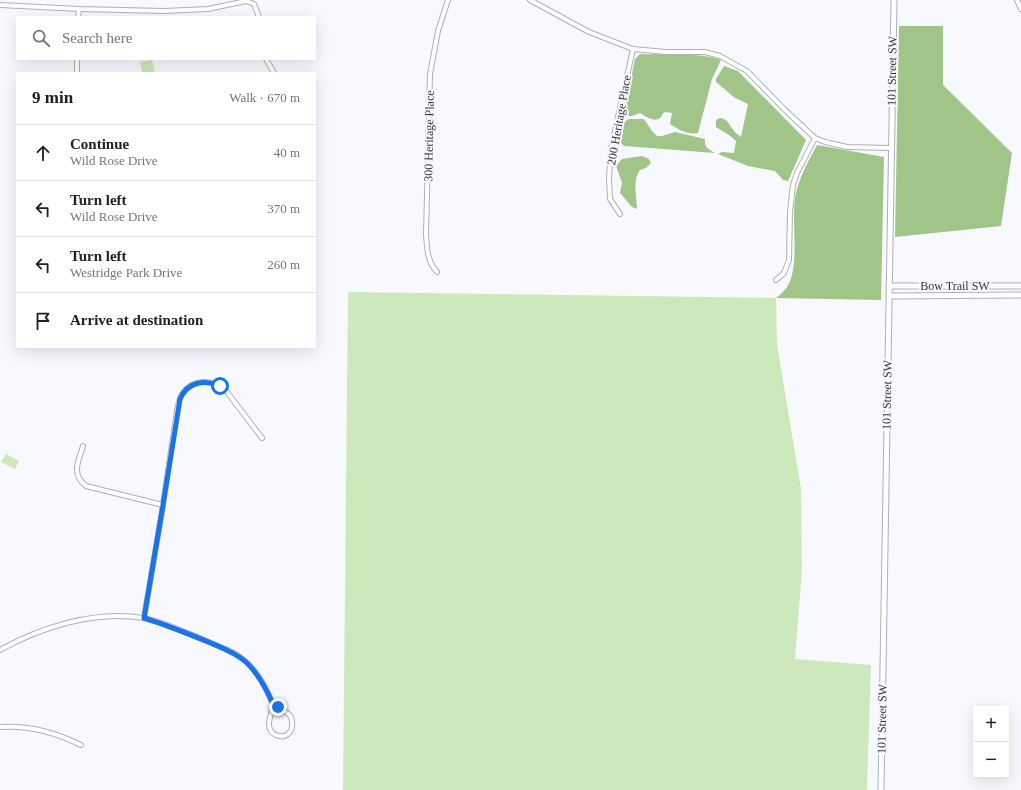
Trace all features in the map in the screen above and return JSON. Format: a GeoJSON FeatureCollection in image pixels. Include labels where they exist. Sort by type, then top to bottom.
{"type":"FeatureCollection","features":[{"type":"Feature","properties":{"kind":"street","name":"300 Heritage Place"},"geometry":{"type":"LineString","coordinates":[[437,272],[430,262],[427,253],[430,74],[438,31],[448,0]]}},
{"type":"Feature","properties":{"kind":"street"},"geometry":{"type":"LineString","coordinates":[[530,0],[589,32],[633,48],[666,52],[705,52],[728,60],[747,70],[786,111],[815,138],[847,147],[890,148]]}},
{"type":"Feature","properties":{"kind":"street","name":"101 Street SW"},"geometry":{"type":"LineString","coordinates":[[881,790],[890,148],[894,0]]}},
{"type":"Feature","properties":{"kind":"street"},"geometry":{"type":"LineString","coordinates":[[1017,0],[1021,9]]}},
{"type":"Feature","properties":{"kind":"street"},"geometry":{"type":"LineString","coordinates":[[0,5],[79,9],[187,11],[208,9],[237,2],[250,2],[254,4],[260,16]]}},
{"type":"Feature","properties":{"kind":"street"},"geometry":{"type":"LineString","coordinates":[[78,16],[79,9]]}},
{"type":"Feature","properties":{"kind":"street","name":"200 Heritage Place"},"geometry":{"type":"LineString","coordinates":[[620,214],[610,199],[609,171],[611,149],[633,48]]}},
{"type":"Feature","properties":{"kind":"street"},"geometry":{"type":"LineString","coordinates":[[77,60],[77,72]]}},
{"type":"Feature","properties":{"kind":"street"},"geometry":{"type":"LineString","coordinates":[[267,60],[273,72]]}},
{"type":"Feature","properties":{"kind":"street"},"geometry":{"type":"LineString","coordinates":[[776,280],[784,273],[789,260],[790,212],[793,185],[815,138]]}},
{"type":"Feature","properties":{"kind":"street","name":"Bow Trail SW"},"geometry":{"type":"LineString","coordinates":[[889,286],[1021,286]]}},
{"type":"Feature","properties":{"kind":"street","name":"Bow Trail SW"},"geometry":{"type":"LineString","coordinates":[[889,296],[1021,295]]}},
{"type":"Feature","properties":{"kind":"street"},"geometry":{"type":"LineString","coordinates":[[144,618],[178,405],[181,396],[187,388],[194,384],[206,382],[220,386],[227,392],[262,438]]}},
{"type":"Feature","properties":{"kind":"street"},"geometry":{"type":"LineString","coordinates":[[83,446],[77,471],[79,479],[86,486],[163,505]]}},
{"type":"Feature","properties":{"kind":"street"},"geometry":{"type":"LineString","coordinates":[[0,650],[36,633],[64,624],[100,617],[118,616],[144,618],[181,631],[234,654],[245,662],[253,670],[265,687],[274,706],[287,713],[291,719],[292,729],[284,736],[277,736],[270,729],[269,718],[274,706]]}},
{"type":"Feature","properties":{"kind":"street"},"geometry":{"type":"LineString","coordinates":[[0,727],[18,727],[49,732],[81,745]]}},
{"type":"Feature","properties":{"kind":"green space"},"geometry":{"type":"Polygon","coordinates":[[[899,26],[943,26],[943,85],[1012,153],[1001,226],[895,237],[899,26]]]}},
{"type":"Feature","properties":{"kind":"green space"},"geometry":{"type":"Polygon","coordinates":[[[640,54],[692,55],[713,57],[721,60],[712,79],[698,133],[684,132],[670,124],[672,113],[663,113],[659,119],[656,120],[640,113],[632,116],[626,116],[624,112],[635,59],[640,54]]]}},
{"type":"Feature","properties":{"kind":"green space"},"geometry":{"type":"Polygon","coordinates":[[[152,60],[155,72],[142,72],[140,62],[152,60]]]}},
{"type":"Feature","properties":{"kind":"green space"},"geometry":{"type":"Polygon","coordinates":[[[724,66],[738,71],[806,140],[788,181],[783,180],[775,171],[748,166],[718,154],[722,152],[734,153],[736,141],[716,127],[716,120],[720,118],[726,120],[741,137],[748,104],[735,98],[716,82],[716,79],[724,66]]]}},
{"type":"Feature","properties":{"kind":"green space"},"geometry":{"type":"Polygon","coordinates":[[[629,119],[644,119],[657,136],[675,132],[705,139],[707,148],[715,153],[624,146],[620,142],[624,122],[629,119]]]}},
{"type":"Feature","properties":{"kind":"green space"},"geometry":{"type":"Polygon","coordinates":[[[817,145],[884,157],[881,300],[776,298],[787,287],[791,278],[794,255],[794,204],[796,193],[802,174],[817,145]]]}},
{"type":"Feature","properties":{"kind":"green space"},"geometry":{"type":"Polygon","coordinates":[[[642,156],[649,159],[651,163],[646,168],[640,170],[636,179],[637,209],[632,207],[620,193],[622,183],[616,166],[622,159],[642,156]]]}},
{"type":"Feature","properties":{"kind":"green space"},"geometry":{"type":"Polygon","coordinates":[[[348,292],[776,298],[777,344],[801,489],[802,570],[795,659],[871,665],[867,790],[343,790],[348,292]]]}},
{"type":"Feature","properties":{"kind":"green space"},"geometry":{"type":"Polygon","coordinates":[[[6,454],[19,461],[15,469],[1,462],[6,454]]]}},
{"type":"Feature","properties":{"kind":"route"},"geometry":{"type":"LineString","coordinates":[[220,386],[211,382],[194,384],[187,388],[180,399],[144,618],[181,631],[234,654],[245,662],[259,677],[274,706],[278,707]]}}]}
